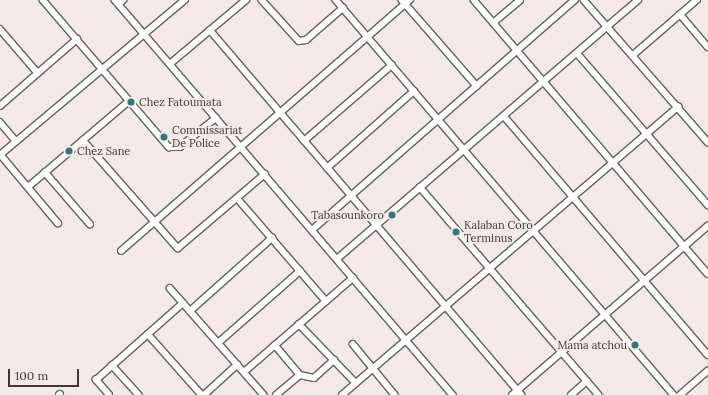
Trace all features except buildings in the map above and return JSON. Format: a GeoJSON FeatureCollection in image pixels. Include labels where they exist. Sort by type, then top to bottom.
{"type":"FeatureCollection","features":[{"type":"Feature","properties":{"kind":"street"},"geometry":{"type":"LineString","coordinates":[[43,0],[169,147],[174,148],[216,118]]}},
{"type":"Feature","properties":{"kind":"street"},"geometry":{"type":"LineString","coordinates":[[58,222],[0,155],[102,68],[146,36],[185,0]]}},
{"type":"Feature","properties":{"kind":"street"},"geometry":{"type":"LineString","coordinates":[[171,63],[246,0]]}},
{"type":"Feature","properties":{"kind":"street"},"geometry":{"type":"LineString","coordinates":[[262,0],[299,40],[306,40],[343,8]]}},
{"type":"Feature","properties":{"kind":"street"},"geometry":{"type":"LineString","coordinates":[[336,0],[674,395]]}},
{"type":"Feature","properties":{"kind":"street"},"geometry":{"type":"LineString","coordinates":[[120,251],[368,37],[403,2],[410,0]]}},
{"type":"Feature","properties":{"kind":"street"},"geometry":{"type":"LineString","coordinates":[[474,0],[708,274]]}},
{"type":"Feature","properties":{"kind":"street"},"geometry":{"type":"LineString","coordinates":[[493,23],[520,0]]}},
{"type":"Feature","properties":{"kind":"street"},"geometry":{"type":"LineString","coordinates":[[312,230],[575,0]]}},
{"type":"Feature","properties":{"kind":"street"},"geometry":{"type":"LineString","coordinates":[[584,0],[707,139]]}},
{"type":"Feature","properties":{"kind":"street"},"geometry":{"type":"LineString","coordinates":[[337,259],[638,0]]}},
{"type":"Feature","properties":{"kind":"street"},"geometry":{"type":"LineString","coordinates":[[633,55],[697,0]]}},
{"type":"Feature","properties":{"kind":"street"},"geometry":{"type":"LineString","coordinates":[[119,1],[146,36],[171,63],[216,118],[453,395]]}},
{"type":"Feature","properties":{"kind":"street"},"geometry":{"type":"LineString","coordinates":[[403,2],[477,86]]}},
{"type":"Feature","properties":{"kind":"street"},"geometry":{"type":"LineString","coordinates":[[680,14],[708,47]]}},
{"type":"Feature","properties":{"kind":"street"},"geometry":{"type":"LineString","coordinates":[[0,29],[38,73]]}},
{"type":"Feature","properties":{"kind":"street"},"geometry":{"type":"LineString","coordinates":[[210,30],[520,393]]}},
{"type":"Feature","properties":{"kind":"street"},"geometry":{"type":"LineString","coordinates":[[0,106],[77,39]]}},
{"type":"Feature","properties":{"kind":"street"},"geometry":{"type":"LineString","coordinates":[[577,53],[708,205]]}},
{"type":"Feature","properties":{"kind":"street"},"geometry":{"type":"LineString","coordinates":[[304,141],[392,65]]}},
{"type":"Feature","properties":{"kind":"street"},"geometry":{"type":"LineString","coordinates":[[327,168],[414,91]]}},
{"type":"Feature","properties":{"kind":"street"},"geometry":{"type":"LineString","coordinates":[[28,187],[129,100]]}},
{"type":"Feature","properties":{"kind":"street"},"geometry":{"type":"LineString","coordinates":[[342,395],[574,198],[678,107]]}},
{"type":"Feature","properties":{"kind":"street"},"geometry":{"type":"LineString","coordinates":[[504,116],[708,355]]}},
{"type":"Feature","properties":{"kind":"street"},"geometry":{"type":"LineString","coordinates":[[0,122],[16,141]]}},
{"type":"Feature","properties":{"kind":"street"},"geometry":{"type":"LineString","coordinates":[[83,140],[176,246],[181,247],[265,174]]}},
{"type":"Feature","properties":{"kind":"street"},"geometry":{"type":"LineString","coordinates":[[45,172],[90,224]]}},
{"type":"Feature","properties":{"kind":"street"},"geometry":{"type":"LineString","coordinates":[[420,187],[599,395]]}},
{"type":"Feature","properties":{"kind":"street"},"geometry":{"type":"LineString","coordinates":[[238,199],[326,301]]}},
{"type":"Feature","properties":{"kind":"street"},"geometry":{"type":"LineString","coordinates":[[512,395],[520,393],[562,352],[708,226]]}},
{"type":"Feature","properties":{"kind":"street"},"geometry":{"type":"LineString","coordinates":[[190,311],[272,238]]}},
{"type":"Feature","properties":{"kind":"street"},"geometry":{"type":"LineString","coordinates":[[218,343],[300,270]]}},
{"type":"Feature","properties":{"kind":"street"},"geometry":{"type":"LineString","coordinates":[[244,372],[353,278]]}},
{"type":"Feature","properties":{"kind":"street"},"geometry":{"type":"LineString","coordinates":[[170,288],[264,395]]}},
{"type":"Feature","properties":{"kind":"street"},"geometry":{"type":"LineString","coordinates":[[109,395],[96,380],[182,303]]}},
{"type":"Feature","properties":{"kind":"street"},"geometry":{"type":"LineString","coordinates":[[300,324],[356,383]]}},
{"type":"Feature","properties":{"kind":"street"},"geometry":{"type":"LineString","coordinates":[[148,334],[203,395],[237,365]]}},
{"type":"Feature","properties":{"kind":"street"},"geometry":{"type":"LineString","coordinates":[[353,344],[395,395]]}},
{"type":"Feature","properties":{"kind":"street"},"geometry":{"type":"LineString","coordinates":[[275,345],[300,375],[314,378],[334,360]]}},
{"type":"Feature","properties":{"kind":"street"},"geometry":{"type":"LineString","coordinates":[[112,365],[139,395]]}},
{"type":"Feature","properties":{"kind":"street"},"geometry":{"type":"LineString","coordinates":[[680,395],[708,371]]}},
{"type":"Feature","properties":{"kind":"street"},"geometry":{"type":"LineString","coordinates":[[276,395],[300,375]]}},
{"type":"Feature","properties":{"kind":"street"},"geometry":{"type":"LineString","coordinates":[[571,395],[587,381]]}},
{"type":"Feature","properties":{"kind":"place","name":"Chez Fatoumata"},"geometry":{"type":"Point","coordinates":[131,102]}},
{"type":"Feature","properties":{"kind":"place","name":"Commissariat De Police"},"geometry":{"type":"Point","coordinates":[164,137]}},
{"type":"Feature","properties":{"kind":"place","name":"Chez Sane"},"geometry":{"type":"Point","coordinates":[69,151]}},
{"type":"Feature","properties":{"kind":"place","name":"Tabasounkoro"},"geometry":{"type":"Point","coordinates":[392,215]}},
{"type":"Feature","properties":{"kind":"place","name":"Kalaban Coro Terminus"},"geometry":{"type":"Point","coordinates":[456,232]}},
{"type":"Feature","properties":{"kind":"place","name":"Mama atchou"},"geometry":{"type":"Point","coordinates":[635,345]}}]}
